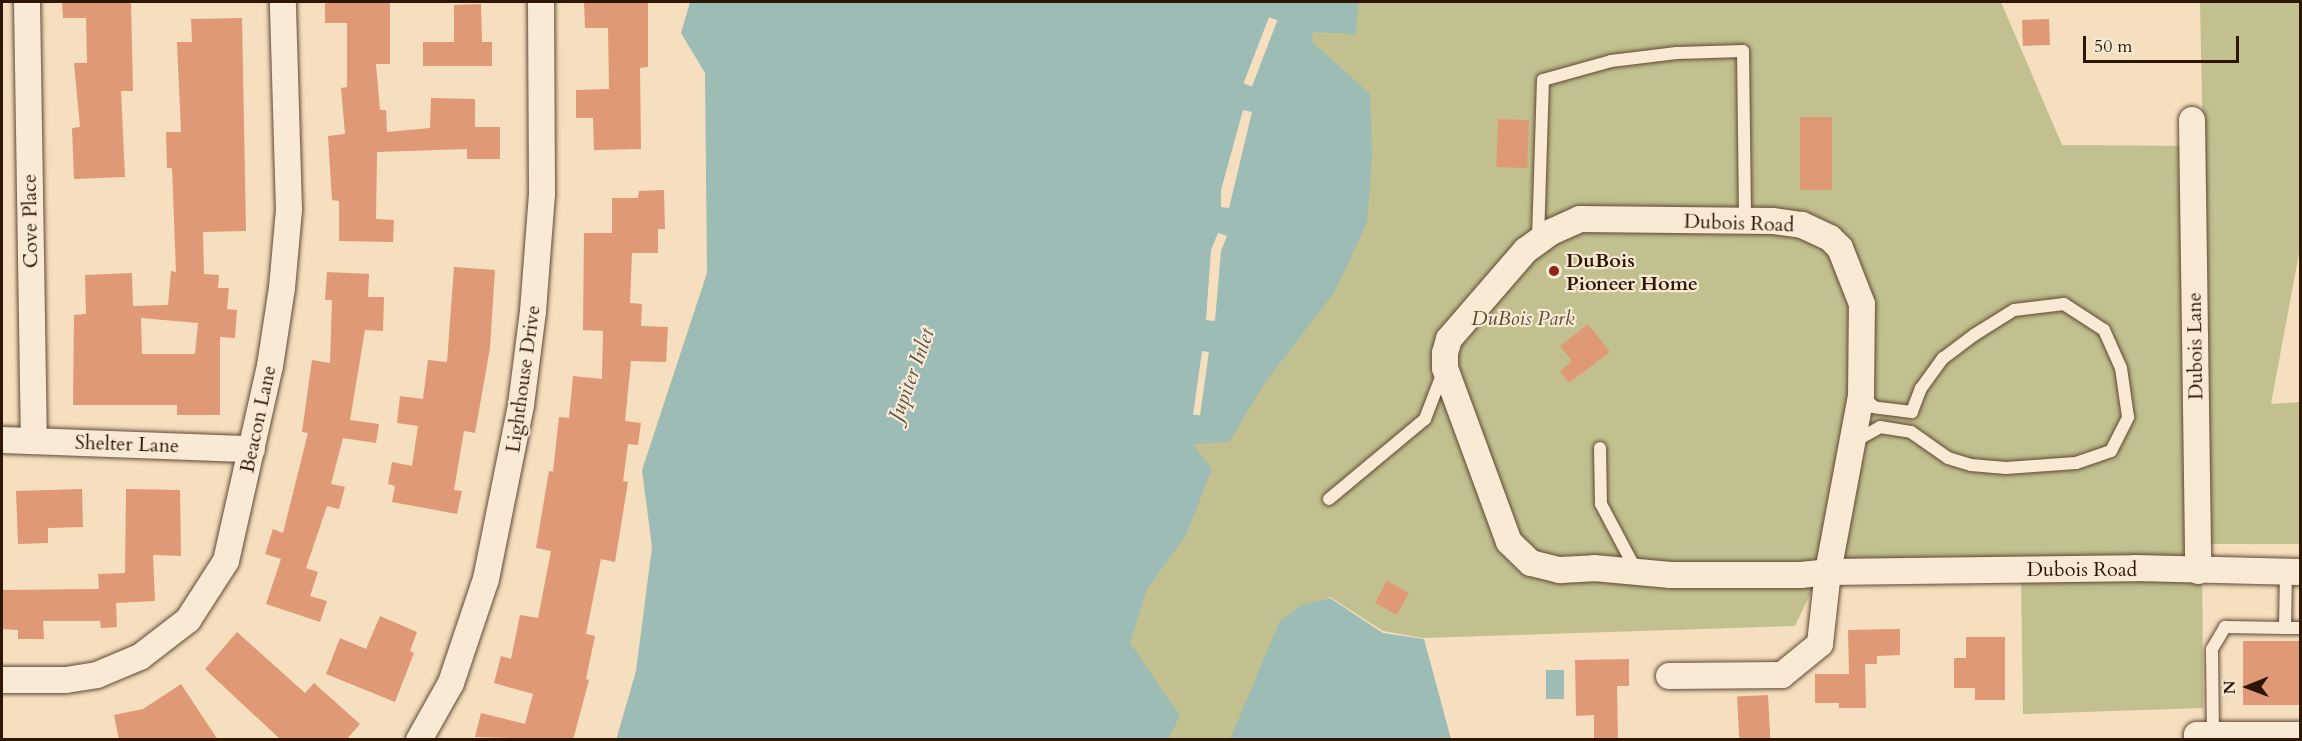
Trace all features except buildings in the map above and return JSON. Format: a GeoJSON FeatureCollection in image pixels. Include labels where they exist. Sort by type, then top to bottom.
{"type":"FeatureCollection","features":[{"type":"Feature","properties":{"kind":"street","name":"Cove Place"},"geometry":{"type":"LineString","coordinates":[[27,2],[34,441]]}},
{"type":"Feature","properties":{"kind":"street","name":"Beacon Lane"},"geometry":{"type":"LineString","coordinates":[[2,680],[66,680],[97,675],[140,657],[189,620],[226,561],[270,366],[289,210],[283,2]]}},
{"type":"Feature","properties":{"kind":"street","name":"Lighthouse Drive"},"geometry":{"type":"LineString","coordinates":[[419,740],[451,682],[486,579],[521,405],[533,311],[542,193],[541,2]]}},
{"type":"Feature","properties":{"kind":"street","name":"Dubois Lane"},"geometry":{"type":"LineString","coordinates":[[2192,120],[2198,571]]}},
{"type":"Feature","properties":{"kind":"street","name":"Dubois Road"},"geometry":{"type":"LineString","coordinates":[[1828,572],[1855,441],[1861,395],[1862,304],[1840,248],[1830,238],[1802,225],[1745,221],[1580,219],[1538,240],[1449,339],[1445,368],[1509,542],[1517,554],[1545,568],[1671,575],[1828,572],[2293,572]]}},
{"type":"Feature","properties":{"kind":"street","name":"Shelter Lane"},"geometry":{"type":"LineString","coordinates":[[2,440],[252,449]]}},
{"type":"Feature","properties":{"kind":"street"},"geometry":{"type":"LineString","coordinates":[[1669,676],[1782,675],[1820,644],[1828,572]]}},
{"type":"Feature","properties":{"kind":"street"},"geometry":{"type":"LineString","coordinates":[[2203,736],[2301,735]]}},
{"type":"Feature","properties":{"kind":"lane"},"geometry":{"type":"LineString","coordinates":[[1538,240],[1543,80],[1611,61],[1677,53],[1743,51],[1745,221]]}},
{"type":"Feature","properties":{"kind":"lane"},"geometry":{"type":"LineString","coordinates":[[1855,441],[1880,427],[1911,432],[1948,458],[1971,465],[2006,468],[2076,463],[2111,451],[2128,417],[2121,368],[2104,330],[2064,304],[2014,310],[1943,358],[1921,388],[1912,411],[1911,432]]}},
{"type":"Feature","properties":{"kind":"lane","name":"Dubois Road"},"geometry":{"type":"LineString","coordinates":[[1329,499],[1425,419],[1445,368]]}},
{"type":"Feature","properties":{"kind":"lane"},"geometry":{"type":"LineString","coordinates":[[1861,395],[1874,407],[1912,411]]}},
{"type":"Feature","properties":{"kind":"lane"},"geometry":{"type":"LineString","coordinates":[[1600,448],[1601,504],[1637,572]]}},
{"type":"Feature","properties":{"kind":"lane"},"geometry":{"type":"LineString","coordinates":[[2285,628],[2293,572]]}},
{"type":"Feature","properties":{"kind":"lane"},"geometry":{"type":"LineString","coordinates":[[2203,736],[2212,649],[2225,627],[2301,628]]}},
{"type":"Feature","properties":{"kind":"green space","name":"DuBois Park"},"geometry":{"type":"Polygon","coordinates":[[[1270,2],[2001,2],[2062,145],[2200,146],[2203,708],[2023,714],[2021,575],[1816,582],[1795,626],[1422,638],[1383,631],[1330,597],[1284,619],[1234,739],[1088,740],[1190,443],[1270,2]]]}},
{"type":"Feature","properties":{"kind":"green space"},"geometry":{"type":"Polygon","coordinates":[[[2200,2],[2300,2],[2300,248],[2271,404],[2300,402],[2300,544],[2211,544],[2200,2]]]}},
{"type":"Feature","properties":{"kind":"water","name":"Jupiter Inlet"},"geometry":{"type":"Polygon","coordinates":[[[690,2],[1358,2],[1356,34],[1313,32],[1312,42],[1370,94],[1372,156],[1367,223],[1335,291],[1264,384],[1229,442],[1193,444],[1212,469],[1186,535],[1147,589],[1130,643],[1180,716],[1168,739],[616,740],[636,671],[652,547],[642,470],[707,273],[705,73],[681,33],[690,2]]]}},
{"type":"Feature","properties":{"kind":"water"},"geometry":{"type":"Polygon","coordinates":[[[1330,598],[1383,633],[1424,639],[1451,739],[1230,739],[1280,621],[1302,605],[1330,598]]]}},
{"type":"Feature","properties":{"kind":"water"},"geometry":{"type":"Polygon","coordinates":[[[1546,670],[1564,670],[1564,699],[1546,699],[1546,670]]]}},
{"type":"Feature","properties":{"kind":"pier"},"geometry":{"type":"Polygon","coordinates":[[[1269,17],[1277,20],[1252,87],[1244,83],[1269,17]]]}},
{"type":"Feature","properties":{"kind":"pier"},"geometry":{"type":"Polygon","coordinates":[[[1243,110],[1252,112],[1229,208],[1221,207],[1221,190],[1243,110]]]}},
{"type":"Feature","properties":{"kind":"pier"},"geometry":{"type":"Polygon","coordinates":[[[1218,233],[1227,236],[1221,251],[1215,321],[1206,320],[1211,250],[1218,233]]]}},
{"type":"Feature","properties":{"kind":"pier"},"geometry":{"type":"Polygon","coordinates":[[[1202,351],[1209,352],[1200,415],[1193,414],[1202,351]]]}},
{"type":"Feature","properties":{"kind":"place","name":"DuBois Pioneer Home"},"geometry":{"type":"Point","coordinates":[1554,271]}}]}
